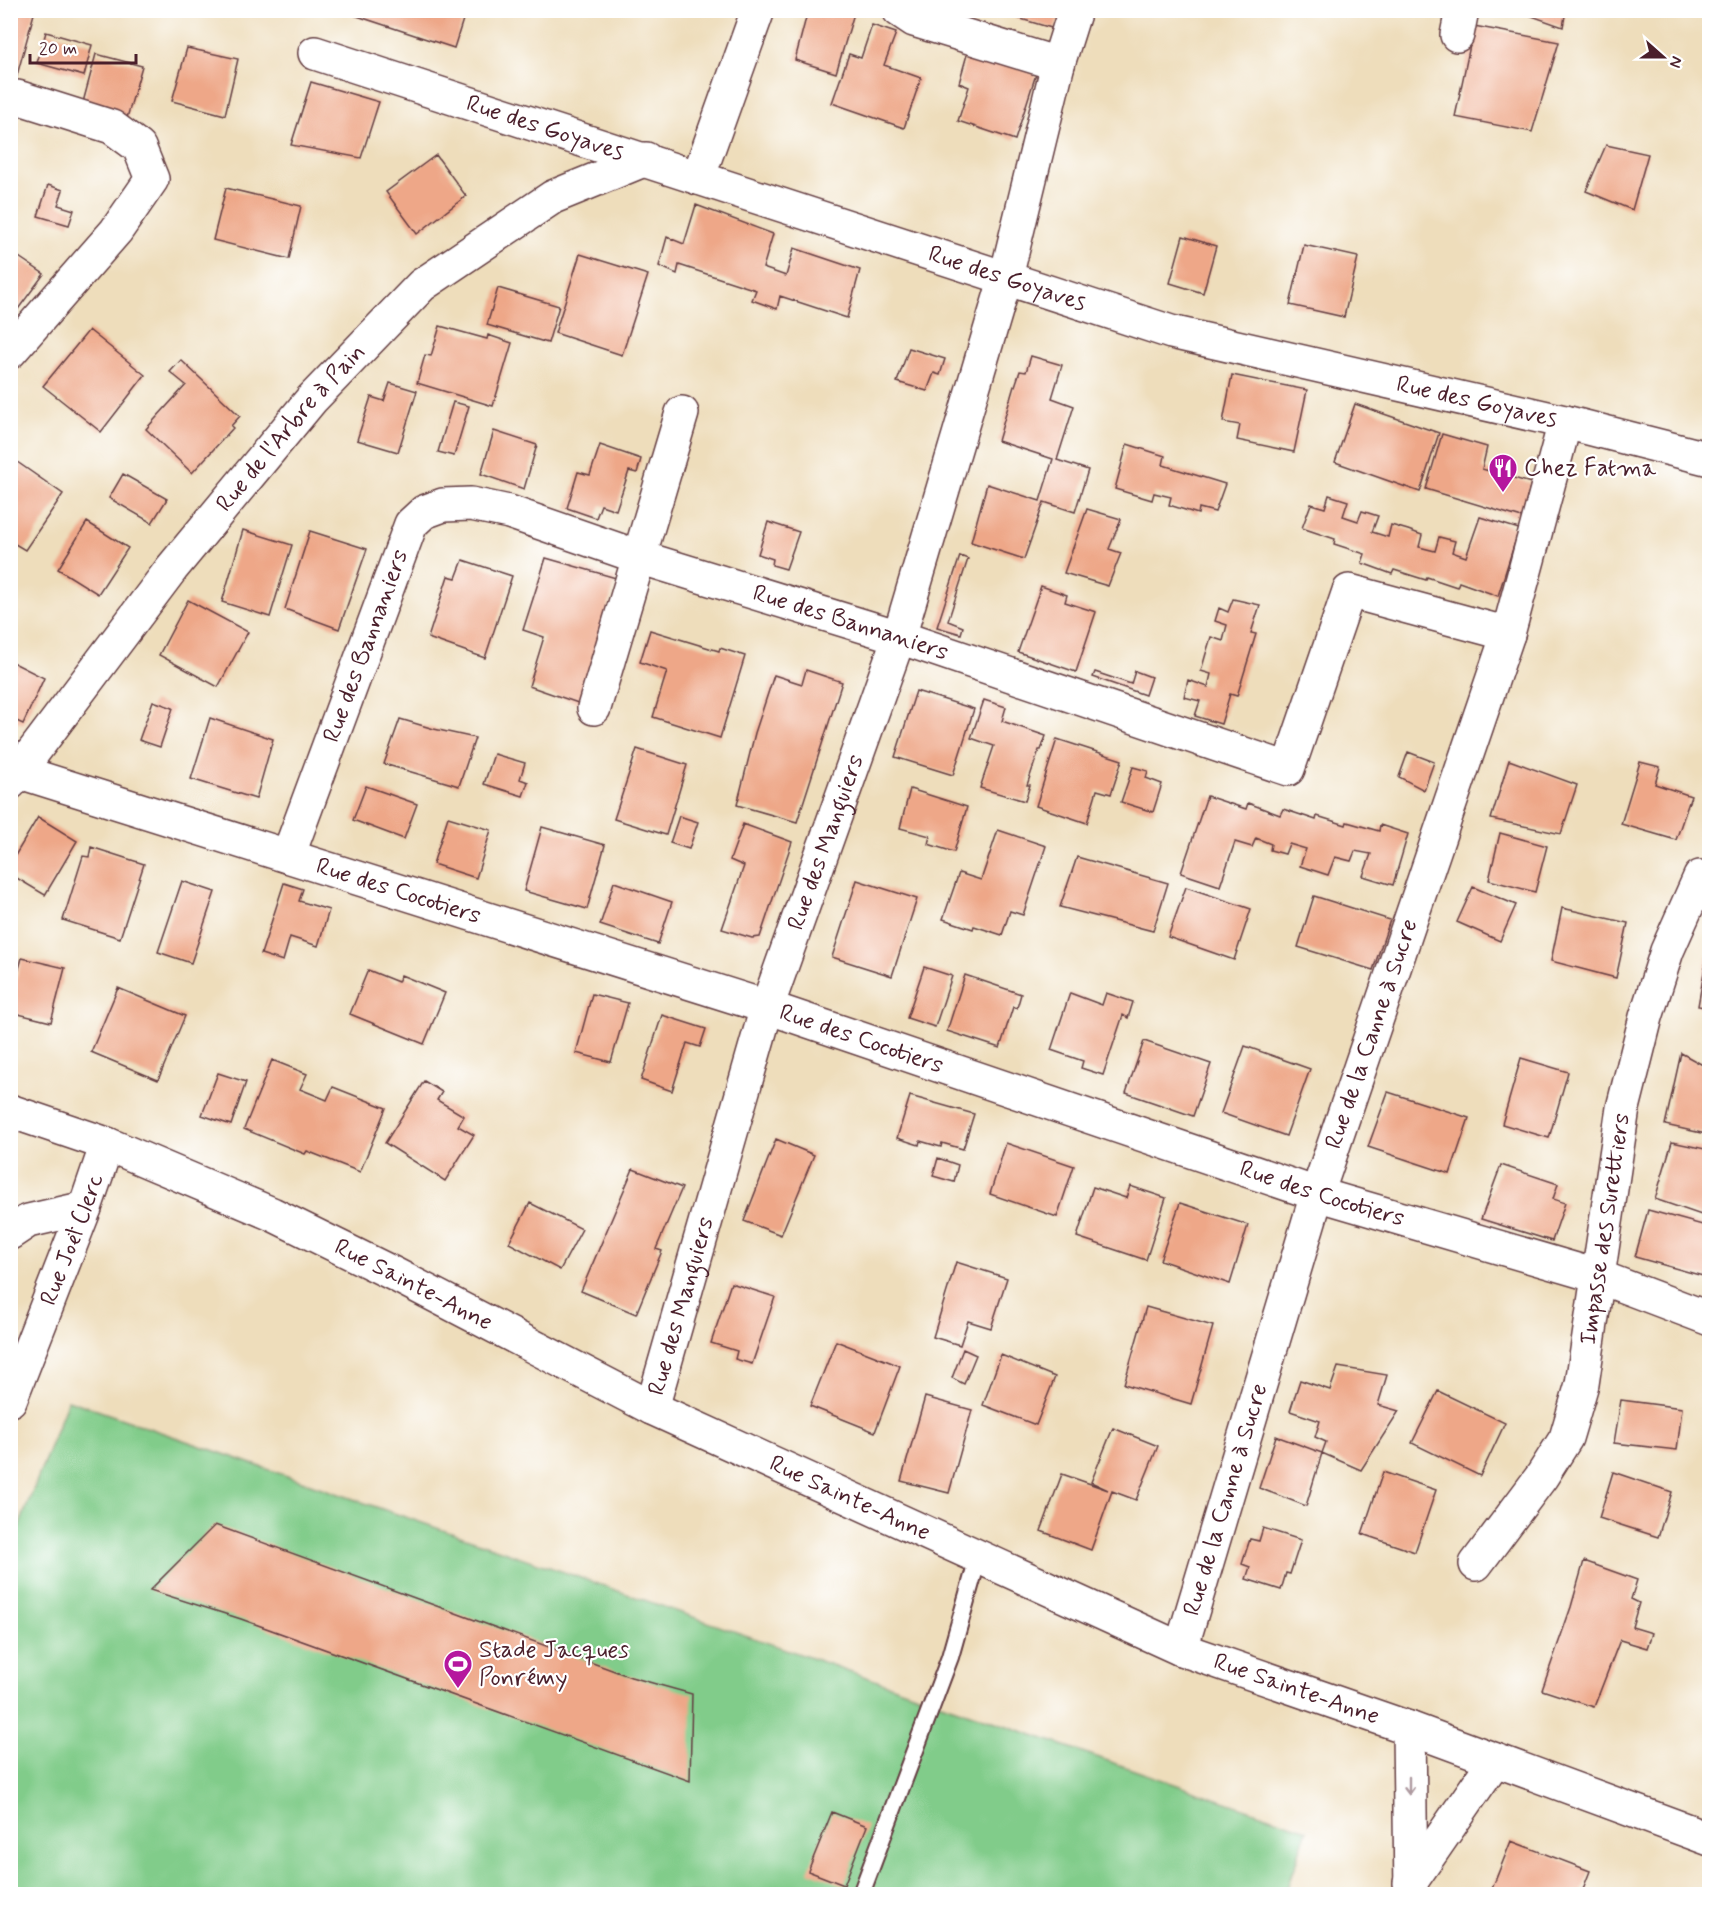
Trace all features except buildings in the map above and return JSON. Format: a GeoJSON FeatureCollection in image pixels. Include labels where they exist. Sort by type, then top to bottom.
{"type":"FeatureCollection","features":[{"type":"Feature","properties":{"kind":"street"},"geometry":{"type":"LineString","coordinates":[[698,178],[758,10]]}},
{"type":"Feature","properties":{"kind":"street"},"geometry":{"type":"LineString","coordinates":[[898,10],[914,20],[1058,64]]}},
{"type":"Feature","properties":{"kind":"street","name":"Rue des Manguiers"},"geometry":{"type":"LineString","coordinates":[[652,1408],[767,1007],[899,638],[1006,278],[1058,64],[1075,10]]}},
{"type":"Feature","properties":{"kind":"street","name":"Rue des Goyaves"},"geometry":{"type":"LineString","coordinates":[[315,52],[1171,332],[1565,422],[1710,459]]}},
{"type":"Feature","properties":{"kind":"street"},"geometry":{"type":"LineString","coordinates":[[10,97],[17,97],[112,127],[139,147],[152,179],[116,231],[10,352]]}},
{"type":"Feature","properties":{"kind":"street","name":"Rue de l'Arbre à Pain"},"geometry":{"type":"LineString","coordinates":[[14,774],[172,568],[312,399],[422,285],[553,197],[646,159]]}},
{"type":"Feature","properties":{"kind":"street"},"geometry":{"type":"LineString","coordinates":[[594,708],[682,413]]}},
{"type":"Feature","properties":{"kind":"street","name":"Rue de la Canne à Sucre"},"geometry":{"type":"LineString","coordinates":[[1181,1649],[1317,1194],[1508,634],[1565,422]]}},
{"type":"Feature","properties":{"kind":"street","name":"Rue des Bannaniers"},"geometry":{"type":"LineString","coordinates":[[288,856],[411,524],[424,512],[443,505],[471,504],[509,512],[639,557],[899,638],[1288,769],[1349,591],[1508,634]]}},
{"type":"Feature","properties":{"kind":"street","name":"Rue des Cocotiers"},"geometry":{"type":"LineString","coordinates":[[14,774],[288,856],[767,1007],[1317,1194],[1597,1276],[1710,1319]]}},
{"type":"Feature","properties":{"kind":"street","name":"Impasse des Surettiers"},"geometry":{"type":"LineString","coordinates":[[1476,1564],[1542,1476],[1566,1438],[1582,1384],[1623,1108],[1646,1017],[1667,951],[1700,877]]}},
{"type":"Feature","properties":{"kind":"street","name":"Rue Sainte-Anne"},"geometry":{"type":"LineString","coordinates":[[10,1111],[107,1144],[273,1214],[652,1408],[1181,1649],[1409,1728],[1710,1839]]}},
{"type":"Feature","properties":{"kind":"street","name":"Rue Joël Clerc"},"geometry":{"type":"LineString","coordinates":[[10,1400],[85,1208],[107,1144]]}},
{"type":"Feature","properties":{"kind":"street"},"geometry":{"type":"LineString","coordinates":[[10,1233],[28,1221],[85,1208]]}},
{"type":"Feature","properties":{"kind":"street"},"geometry":{"type":"LineString","coordinates":[[1409,1728],[1410,1889]]}},
{"type":"Feature","properties":{"kind":"street"},"geometry":{"type":"LineString","coordinates":[[1410,1889],[1495,1760]]}},
{"type":"Feature","properties":{"kind":"lane"},"geometry":{"type":"LineString","coordinates":[[861,1894],[950,1657],[978,1558]]}},
{"type":"Feature","properties":{"kind":"green space","name":"Stade Jacques Ponrémy"},"geometry":{"type":"Polygon","coordinates":[[[68,1400],[1307,1830],[1285,1894],[11,1894],[10,1550],[68,1400]]]}},
{"type":"Feature","properties":{"kind":"place","name":"Chez Fatma"},"geometry":{"type":"Point","coordinates":[1503,494]}},
{"type":"Feature","properties":{"kind":"place","name":"Stade Jacques Ponrémy"},"geometry":{"type":"Point","coordinates":[458,1690]}}]}
